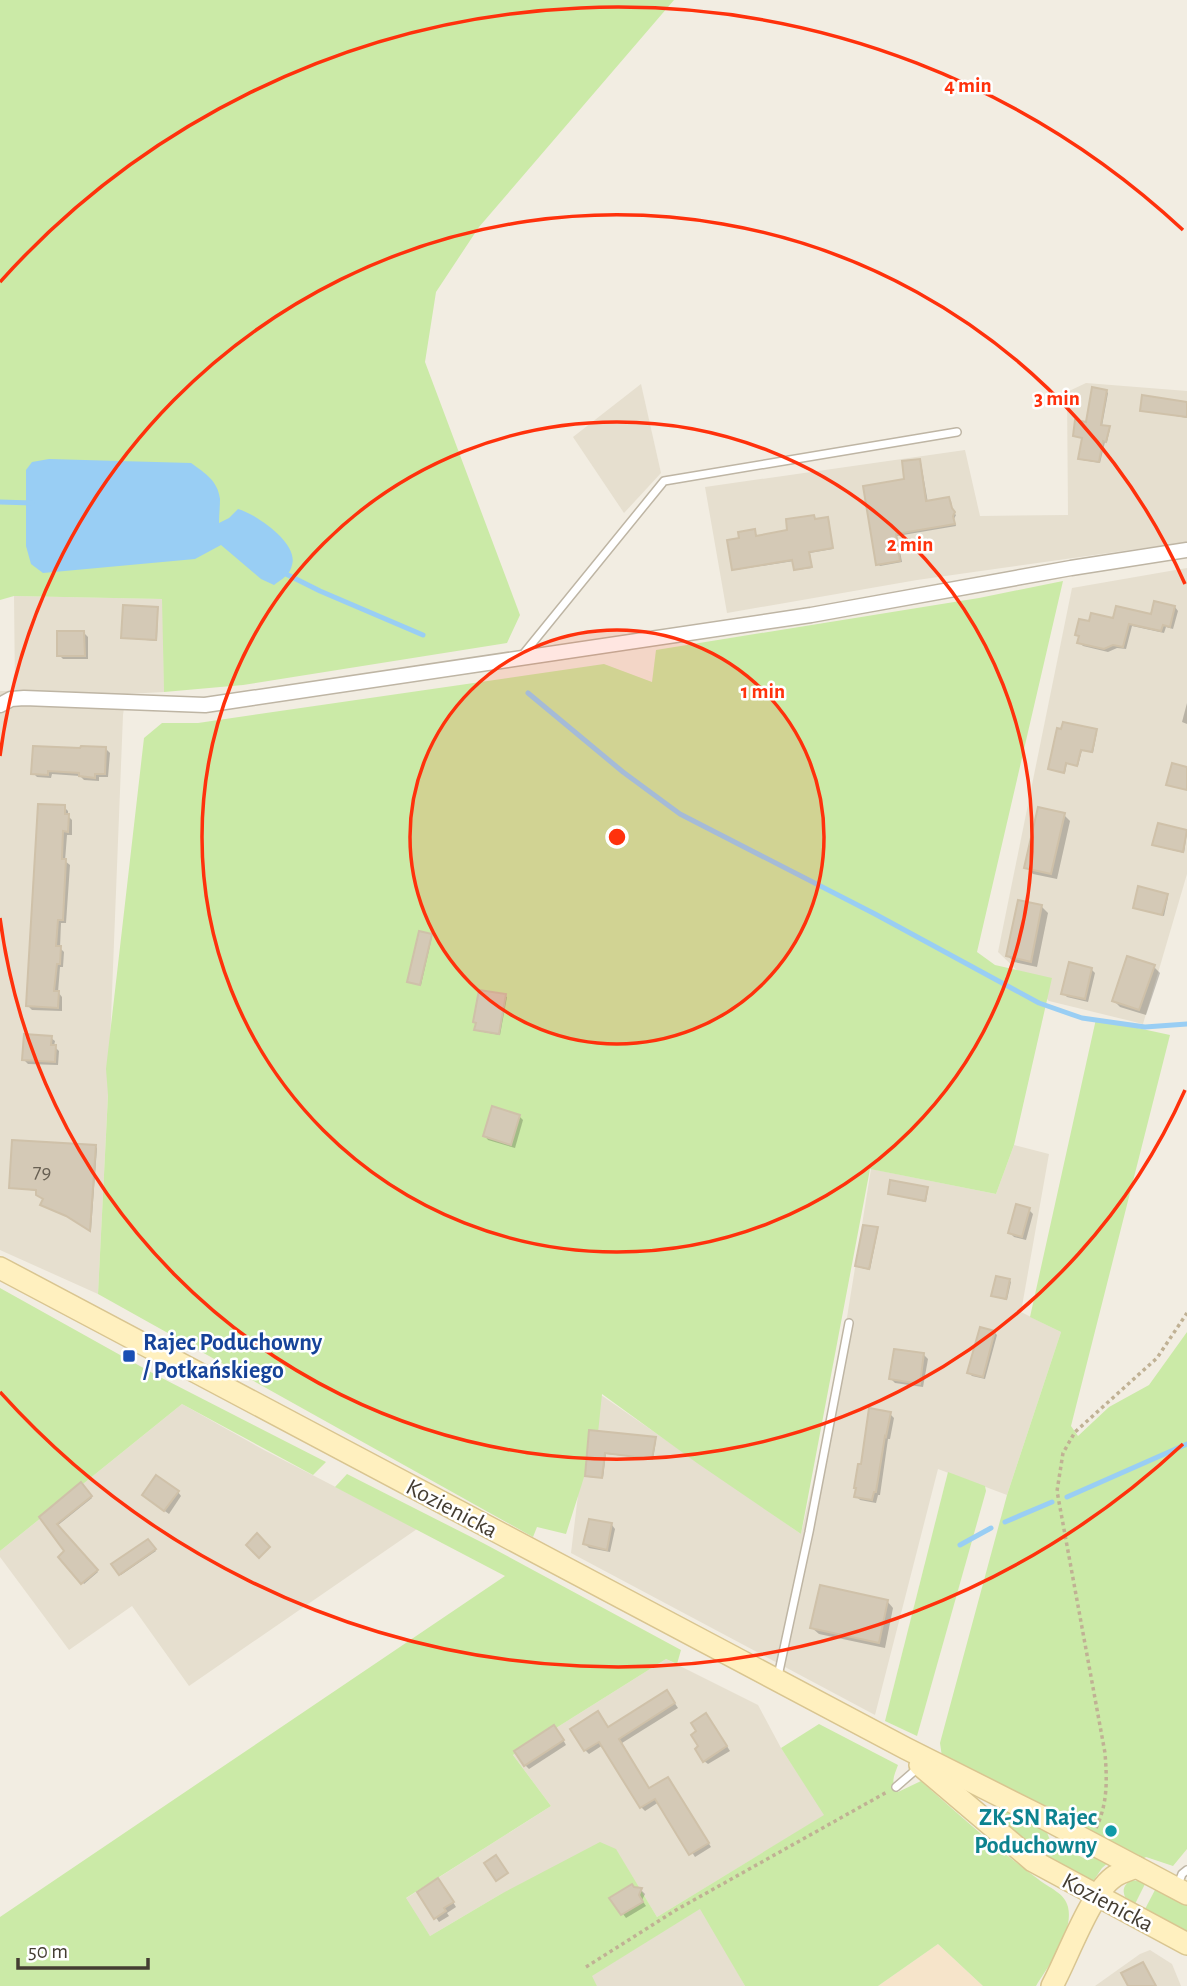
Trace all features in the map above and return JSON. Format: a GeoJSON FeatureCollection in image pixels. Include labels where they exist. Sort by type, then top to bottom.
{"type":"FeatureCollection","features":[{"type":"Feature","properties":{"kind":"main road","name":"Kozienicka"},"geometry":{"type":"LineString","coordinates":[[0,1268],[905,1748],[1033,1861],[1187,1944]]}},
{"type":"Feature","properties":{"kind":"main road","name":"Kozienicka"},"geometry":{"type":"LineString","coordinates":[[923,1762],[1089,1842],[1182,1892]]}},
{"type":"Feature","properties":{"kind":"main road"},"geometry":{"type":"LineString","coordinates":[[1052,1986],[1097,1896],[1114,1876],[1136,1867]]}},
{"type":"Feature","properties":{"kind":"main road"},"geometry":{"type":"LineString","coordinates":[[1077,1937],[1101,1918],[1128,1913],[1114,1894],[1114,1876]]}},
{"type":"Feature","properties":{"kind":"street"},"geometry":{"type":"LineString","coordinates":[[0,705],[11,699],[24,698],[205,705],[811,615],[1187,550]]}},
{"type":"Feature","properties":{"kind":"lane"},"geometry":{"type":"LineString","coordinates":[[520,658],[664,481],[957,432]]}},
{"type":"Feature","properties":{"kind":"lane"},"geometry":{"type":"LineString","coordinates":[[777,1680],[849,1324]]}},
{"type":"Feature","properties":{"kind":"lane"},"geometry":{"type":"LineString","coordinates":[[896,1787],[923,1762]]}},
{"type":"Feature","properties":{"kind":"lane"},"geometry":{"type":"LineString","coordinates":[[1182,1892],[1182,1874],[1187,1870]]}},
{"type":"Feature","properties":{"kind":"path"},"geometry":{"type":"LineString","coordinates":[[1089,1842],[1102,1814],[1107,1780],[1105,1753],[1057,1491],[1063,1453],[1075,1432],[1157,1358],[1187,1312]]}},
{"type":"Feature","properties":{"kind":"path"},"geometry":{"type":"LineString","coordinates":[[586,1967],[676,1910],[896,1787]]}},
{"type":"Feature","properties":{"kind":"shaded area"},"geometry":{"type":"Polygon","coordinates":[[[1086,383],[1187,391],[1187,542],[917,580],[727,613],[705,487],[965,450],[980,516],[1068,515],[1067,392],[1086,383]]]}},
{"type":"Feature","properties":{"kind":"shaded area"},"geometry":{"type":"Polygon","coordinates":[[[641,384],[661,473],[624,513],[573,437],[641,384]]]}},
{"type":"Feature","properties":{"kind":"shaded area"},"geometry":{"type":"Polygon","coordinates":[[[1187,568],[1187,874],[1143,1024],[1049,1001],[998,952],[1072,588],[1187,568]]]}},
{"type":"Feature","properties":{"kind":"shaded area"},"geometry":{"type":"Polygon","coordinates":[[[14,596],[163,599],[164,692],[126,694],[123,715],[98,1294],[0,1250],[0,691],[15,691],[14,596]]]}},
{"type":"Feature","properties":{"kind":"shaded area"},"geometry":{"type":"Polygon","coordinates":[[[1014,1145],[1049,1154],[1021,1312],[1061,1332],[1007,1495],[938,1469],[875,1715],[571,1553],[591,1388],[801,1534],[838,1373],[871,1169],[996,1194],[1014,1145]]]}},
{"type":"Feature","properties":{"kind":"shaded area"},"geometry":{"type":"Polygon","coordinates":[[[182,1404],[264,1450],[417,1529],[189,1686],[132,1606],[69,1650],[0,1557],[0,1551],[182,1404]]]}},
{"type":"Feature","properties":{"kind":"shaded area"},"geometry":{"type":"Polygon","coordinates":[[[666,1659],[758,1705],[781,1748],[825,1815],[657,1917],[616,1850],[501,1894],[430,1936],[405,1899],[551,1806],[513,1755],[666,1659]]]}},
{"type":"Feature","properties":{"kind":"shaded area"},"geometry":{"type":"Polygon","coordinates":[[[701,1908],[745,1986],[597,1986],[591,1976],[701,1908]]]}},
{"type":"Feature","properties":{"kind":"shaded area"},"geometry":{"type":"Polygon","coordinates":[[[938,1944],[983,1986],[878,1986],[938,1944]]]}},
{"type":"Feature","properties":{"kind":"shaded area"},"geometry":{"type":"Polygon","coordinates":[[[1150,1950],[1172,1964],[1181,1986],[1095,1986],[1140,1954],[1150,1950]]]}},
{"type":"Feature","properties":{"kind":"green space"},"geometry":{"type":"Polygon","coordinates":[[[0,0],[674,0],[479,227],[436,292],[425,362],[520,615],[507,643],[243,685],[164,692],[162,599],[14,596],[0,600],[0,0]]]}},
{"type":"Feature","properties":{"kind":"green space"},"geometry":{"type":"Polygon","coordinates":[[[1063,581],[977,952],[995,965],[1052,978],[1014,1145],[996,1194],[870,1169],[801,1534],[602,1394],[598,1433],[566,1534],[537,1527],[533,1537],[98,1294],[108,1095],[106,1069],[144,738],[162,723],[198,723],[604,664],[652,682],[656,650],[979,598],[1063,581]]]}},
{"type":"Feature","properties":{"kind":"green space"},"geometry":{"type":"Polygon","coordinates":[[[1096,1019],[1170,1035],[1071,1426],[1078,1436],[1109,1407],[1149,1385],[1187,1332],[1187,1849],[1173,1866],[1146,1857],[1141,1860],[942,1757],[940,1743],[1007,1495],[1061,1332],[1030,1317],[1096,1019]]]}},
{"type":"Feature","properties":{"kind":"green space"},"geometry":{"type":"Polygon","coordinates":[[[0,1288],[156,1375],[326,1462],[313,1475],[182,1404],[0,1551],[0,1288]]]}},
{"type":"Feature","properties":{"kind":"green space"},"geometry":{"type":"Polygon","coordinates":[[[948,1472],[985,1486],[986,1491],[917,1736],[885,1721],[948,1472]]]}},
{"type":"Feature","properties":{"kind":"green space"},"geometry":{"type":"Polygon","coordinates":[[[347,1474],[483,1543],[681,1650],[677,1664],[666,1659],[513,1755],[551,1806],[406,1898],[430,1936],[501,1894],[600,1842],[616,1849],[657,1917],[824,1815],[781,1748],[819,1724],[898,1765],[893,1782],[898,1792],[921,1781],[993,1844],[1064,1898],[1069,1917],[1064,1937],[1036,1986],[983,1986],[938,1944],[878,1986],[745,1986],[700,1909],[592,1976],[597,1986],[0,1986],[0,1917],[505,1576],[335,1487],[347,1474]]]}},
{"type":"Feature","properties":{"kind":"green space"},"geometry":{"type":"Polygon","coordinates":[[[995,1805],[1046,1830],[1050,1840],[1087,1860],[1098,1857],[1109,1862],[1092,1883],[1033,1851],[990,1813],[995,1805]]]}},
{"type":"Feature","properties":{"kind":"green space"},"geometry":{"type":"Polygon","coordinates":[[[1140,1879],[1146,1882],[1134,1906],[1125,1897],[1124,1889],[1131,1880],[1140,1879]]]}},
{"type":"Feature","properties":{"kind":"green space"},"geometry":{"type":"Polygon","coordinates":[[[1156,1888],[1187,1904],[1187,1934],[1144,1911],[1156,1888]]]}},
{"type":"Feature","properties":{"kind":"water"},"geometry":{"type":"Polygon","coordinates":[[[49,459],[191,463],[217,487],[220,499],[219,523],[238,509],[265,523],[289,548],[292,556],[291,568],[274,585],[261,579],[221,545],[195,559],[43,573],[31,564],[26,546],[26,470],[32,462],[49,459]]]}},
{"type":"Feature","properties":{"kind":"building"},"geometry":{"type":"Polygon","coordinates":[[[1092,387],[1107,390],[1101,425],[1110,426],[1106,442],[1103,441],[1099,462],[1078,459],[1082,438],[1073,436],[1075,420],[1086,422],[1092,387]]]}},
{"type":"Feature","properties":{"kind":"building"},"geometry":{"type":"Polygon","coordinates":[[[1142,395],[1187,402],[1187,417],[1140,411],[1142,395]]]}},
{"type":"Feature","properties":{"kind":"building"},"geometry":{"type":"Polygon","coordinates":[[[920,459],[926,501],[949,497],[955,512],[955,524],[896,534],[900,561],[876,565],[863,486],[904,479],[902,461],[920,459]]]}},
{"type":"Feature","properties":{"kind":"building"},"geometry":{"type":"Polygon","coordinates":[[[814,515],[815,519],[828,517],[833,548],[809,552],[812,567],[794,570],[792,560],[732,570],[727,540],[739,538],[738,532],[755,529],[756,536],[787,530],[786,519],[814,515]]]}},
{"type":"Feature","properties":{"kind":"building"},"geometry":{"type":"Polygon","coordinates":[[[1154,601],[1175,606],[1170,627],[1163,625],[1161,631],[1129,624],[1123,647],[1113,645],[1104,649],[1077,643],[1079,636],[1075,635],[1079,619],[1089,621],[1091,613],[1113,618],[1116,606],[1151,614],[1154,601]]]}},
{"type":"Feature","properties":{"kind":"building"},"geometry":{"type":"Polygon","coordinates":[[[123,605],[158,607],[156,640],[121,638],[123,605]]]}},
{"type":"Feature","properties":{"kind":"building"},"geometry":{"type":"Polygon","coordinates":[[[57,631],[84,631],[85,656],[57,656],[57,631]]]}},
{"type":"Feature","properties":{"kind":"building"},"geometry":{"type":"Polygon","coordinates":[[[1063,722],[1097,729],[1092,752],[1081,750],[1077,766],[1066,763],[1064,773],[1048,769],[1057,728],[1061,729],[1063,722]]]}},
{"type":"Feature","properties":{"kind":"building"},"geometry":{"type":"Polygon","coordinates":[[[33,746],[106,747],[105,774],[95,774],[95,778],[79,776],[79,773],[48,771],[48,775],[31,774],[33,746]]]}},
{"type":"Feature","properties":{"kind":"building"},"geometry":{"type":"Polygon","coordinates":[[[1172,763],[1187,767],[1187,790],[1166,785],[1172,763]]]}},
{"type":"Feature","properties":{"kind":"building"},"geometry":{"type":"Polygon","coordinates":[[[38,804],[65,805],[65,814],[69,814],[68,832],[63,831],[62,859],[66,859],[63,920],[58,920],[56,946],[61,946],[54,991],[59,991],[58,1008],[26,1006],[38,804]]]}},
{"type":"Feature","properties":{"kind":"building"},"geometry":{"type":"Polygon","coordinates":[[[1038,807],[1065,813],[1051,874],[1024,868],[1038,807]]]}},
{"type":"Feature","properties":{"kind":"building"},"geometry":{"type":"Polygon","coordinates":[[[1158,823],[1187,830],[1183,852],[1152,845],[1158,823]]]}},
{"type":"Feature","properties":{"kind":"building"},"geometry":{"type":"Polygon","coordinates":[[[1138,886],[1168,894],[1162,915],[1133,908],[1138,886]]]}},
{"type":"Feature","properties":{"kind":"building"},"geometry":{"type":"Polygon","coordinates":[[[1018,900],[1042,905],[1031,962],[1006,956],[1018,900]]]}},
{"type":"Feature","properties":{"kind":"building"},"geometry":{"type":"Polygon","coordinates":[[[419,931],[432,934],[420,985],[407,982],[419,931]]]}},
{"type":"Feature","properties":{"kind":"building"},"geometry":{"type":"Polygon","coordinates":[[[1127,956],[1155,965],[1139,1010],[1112,1001],[1127,956]]]}},
{"type":"Feature","properties":{"kind":"building"},"geometry":{"type":"Polygon","coordinates":[[[1069,962],[1092,968],[1085,999],[1061,994],[1069,962]]]}},
{"type":"Feature","properties":{"kind":"building"},"geometry":{"type":"Polygon","coordinates":[[[479,990],[506,994],[499,1034],[474,1030],[479,990]]]}},
{"type":"Feature","properties":{"kind":"building"},"geometry":{"type":"Polygon","coordinates":[[[24,1034],[52,1036],[51,1045],[56,1045],[55,1062],[22,1060],[24,1034]]]}},
{"type":"Feature","properties":{"kind":"building"},"geometry":{"type":"Polygon","coordinates":[[[492,1106],[520,1115],[511,1145],[483,1136],[492,1106]]]}},
{"type":"Feature","properties":{"kind":"building"},"geometry":{"type":"Polygon","coordinates":[[[12,1140],[96,1145],[90,1231],[66,1216],[40,1205],[43,1199],[36,1195],[36,1190],[9,1188],[12,1140]]]}},
{"type":"Feature","properties":{"kind":"building"},"geometry":{"type":"Polygon","coordinates":[[[890,1180],[928,1187],[925,1201],[888,1194],[890,1180]]]}},
{"type":"Feature","properties":{"kind":"building"},"geometry":{"type":"Polygon","coordinates":[[[1016,1204],[1030,1208],[1022,1237],[1008,1233],[1016,1204]]]}},
{"type":"Feature","properties":{"kind":"building"},"geometry":{"type":"Polygon","coordinates":[[[863,1225],[878,1227],[869,1269],[855,1266],[863,1225]]]}},
{"type":"Feature","properties":{"kind":"building"},"geometry":{"type":"Polygon","coordinates":[[[996,1276],[1010,1279],[1006,1299],[991,1296],[996,1276]]]}},
{"type":"Feature","properties":{"kind":"building"},"geometry":{"type":"Polygon","coordinates":[[[980,1327],[995,1331],[983,1377],[967,1373],[980,1327]]]}},
{"type":"Feature","properties":{"kind":"building"},"geometry":{"type":"Polygon","coordinates":[[[894,1349],[924,1353],[920,1384],[889,1379],[894,1349]]]}},
{"type":"Feature","properties":{"kind":"building"},"geometry":{"type":"Polygon","coordinates":[[[869,1408],[891,1412],[876,1492],[872,1500],[854,1497],[869,1408]]]}},
{"type":"Feature","properties":{"kind":"building"},"geometry":{"type":"Polygon","coordinates":[[[589,1430],[656,1437],[652,1459],[605,1453],[602,1478],[585,1476],[589,1430]]]}},
{"type":"Feature","properties":{"kind":"building"},"geometry":{"type":"Polygon","coordinates":[[[156,1475],[179,1491],[164,1511],[142,1495],[156,1475]]]}},
{"type":"Feature","properties":{"kind":"building"},"geometry":{"type":"Polygon","coordinates":[[[81,1482],[92,1496],[57,1524],[98,1570],[81,1584],[58,1557],[64,1551],[39,1517],[81,1482]]]}},
{"type":"Feature","properties":{"kind":"building"},"geometry":{"type":"Polygon","coordinates":[[[589,1519],[612,1523],[607,1550],[583,1544],[589,1519]]]}},
{"type":"Feature","properties":{"kind":"building"},"geometry":{"type":"Polygon","coordinates":[[[257,1533],[270,1547],[259,1558],[246,1545],[257,1533]]]}},
{"type":"Feature","properties":{"kind":"building"},"geometry":{"type":"Polygon","coordinates":[[[148,1539],[156,1549],[119,1575],[111,1564],[148,1539]]]}},
{"type":"Feature","properties":{"kind":"building"},"geometry":{"type":"Polygon","coordinates":[[[820,1585],[888,1600],[879,1643],[810,1628],[820,1585]]]}},
{"type":"Feature","properties":{"kind":"building"},"geometry":{"type":"Polygon","coordinates":[[[667,1690],[675,1703],[619,1739],[649,1788],[668,1777],[709,1843],[689,1855],[655,1799],[640,1808],[599,1742],[584,1751],[570,1729],[598,1711],[608,1727],[667,1690]]]}},
{"type":"Feature","properties":{"kind":"building"},"geometry":{"type":"Polygon","coordinates":[[[706,1713],[727,1746],[703,1762],[695,1749],[698,1746],[691,1735],[696,1731],[691,1723],[706,1713]]]}},
{"type":"Feature","properties":{"kind":"building"},"geometry":{"type":"Polygon","coordinates":[[[554,1725],[564,1740],[524,1766],[514,1751],[554,1725]]]}},
{"type":"Feature","properties":{"kind":"building"},"geometry":{"type":"Polygon","coordinates":[[[496,1855],[508,1873],[496,1881],[484,1863],[496,1855]]]}},
{"type":"Feature","properties":{"kind":"building"},"geometry":{"type":"Polygon","coordinates":[[[438,1878],[454,1902],[434,1919],[417,1892],[438,1878]]]}},
{"type":"Feature","properties":{"kind":"building"},"geometry":{"type":"Polygon","coordinates":[[[632,1884],[642,1888],[639,1895],[643,1902],[621,1915],[609,1898],[632,1884]]]}},
{"type":"Feature","properties":{"kind":"building"},"geometry":{"type":"Polygon","coordinates":[[[1143,1962],[1156,1986],[1128,1986],[1121,1973],[1143,1962]]]}},
{"type":"Feature","properties":{"kind":"waterway"},"geometry":{"type":"LineString","coordinates":[[0,502],[32,503]]}},
{"type":"Feature","properties":{"kind":"waterway"},"geometry":{"type":"LineString","coordinates":[[284,573],[423,635]]}},
{"type":"Feature","properties":{"kind":"waterway"},"geometry":{"type":"LineString","coordinates":[[528,693],[623,772],[680,814],[875,914],[1039,1003],[1082,1018],[1145,1027],[1187,1024]]}},
{"type":"Feature","properties":{"kind":"waterway"},"geometry":{"type":"LineString","coordinates":[[1067,1497],[1187,1444]]}},
{"type":"Feature","properties":{"kind":"waterway"},"geometry":{"type":"LineString","coordinates":[[1005,1522],[1052,1502]]}},
{"type":"Feature","properties":{"kind":"waterway"},"geometry":{"type":"LineString","coordinates":[[960,1545],[991,1528]]}},
{"type":"Feature","properties":{"kind":"place","name":"Rajec Poduchowny / Potkańskiego"},"geometry":{"type":"Point","coordinates":[129,1356]}},
{"type":"Feature","properties":{"kind":"place","name":"ZK-SN Rajec Poduchowny"},"geometry":{"type":"Point","coordinates":[1111,1831]}}]}
